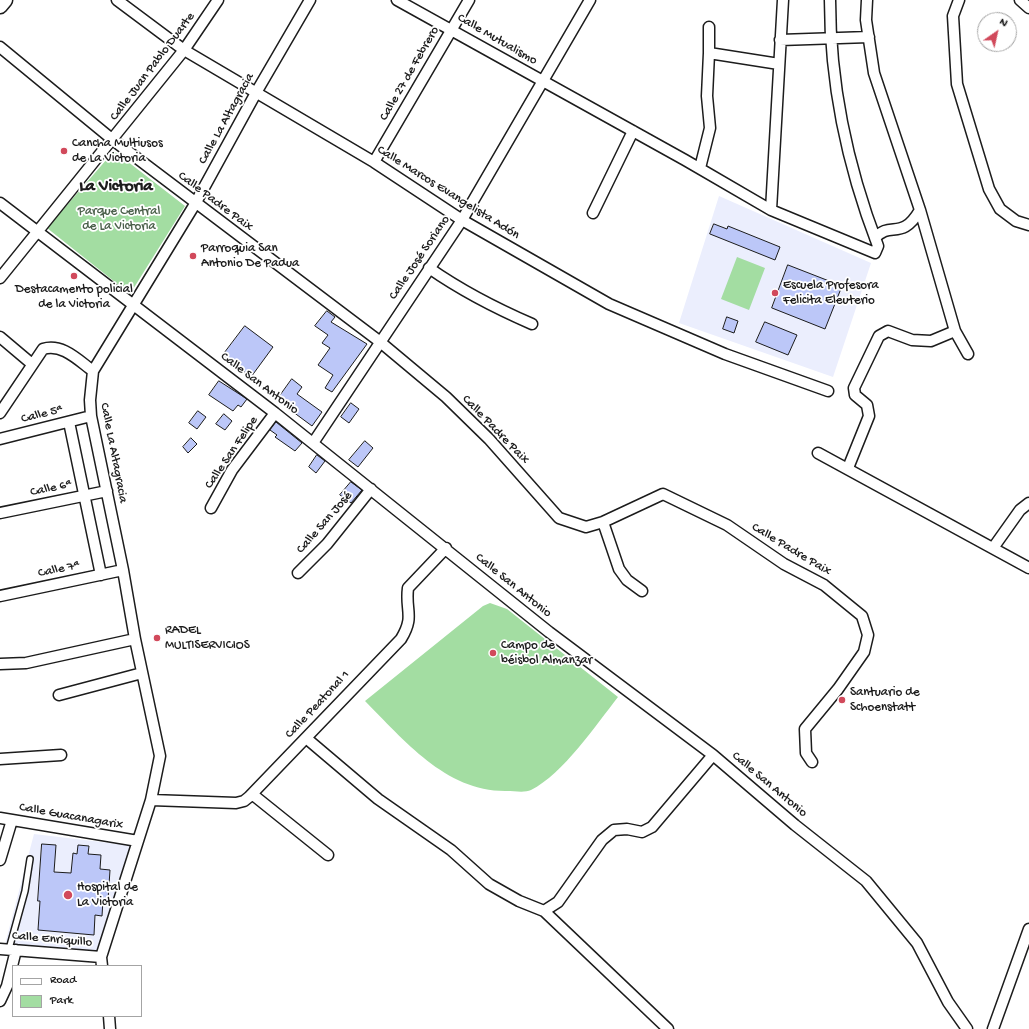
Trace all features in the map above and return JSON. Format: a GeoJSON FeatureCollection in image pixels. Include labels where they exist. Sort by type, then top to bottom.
{"type":"FeatureCollection","features":[{"type":"Feature","properties":{"kind":"main road"},"geometry":{"type":"LineString","coordinates":[[0,6],[5,0]]}},
{"type":"Feature","properties":{"kind":"street","name":"Calle Marcos Evangelista Adón"},"geometry":{"type":"LineString","coordinates":[[117,0],[184,50],[257,91],[374,162],[462,220],[609,304],[725,354],[828,391]]}},
{"type":"Feature","properties":{"kind":"street","name":"Calle Juan Pablo Duarte"},"geometry":{"type":"LineString","coordinates":[[0,278],[184,50],[218,0]]}},
{"type":"Feature","properties":{"kind":"street","name":"Calle La Altagracia"},"geometry":{"type":"LineString","coordinates":[[102,962],[151,800],[160,756],[135,639],[123,570],[91,416],[90,400],[93,371],[195,204],[257,91],[310,0]]}},
{"type":"Feature","properties":{"kind":"street","name":"Calle Mutualismo"},"geometry":{"type":"LineString","coordinates":[[397,0],[700,168],[771,210],[875,253],[878,249],[875,238]]}},
{"type":"Feature","properties":{"kind":"street","name":"Calle 27 de Febrero"},"geometry":{"type":"LineString","coordinates":[[374,162],[469,0]]}},
{"type":"Feature","properties":{"kind":"street","name":"Calle José Soriano"},"geometry":{"type":"LineString","coordinates":[[313,443],[379,341],[462,220],[542,80],[590,0]]}},
{"type":"Feature","properties":{"kind":"street"},"geometry":{"type":"LineString","coordinates":[[771,210],[774,186],[782,0]]}},
{"type":"Feature","properties":{"kind":"street"},"geometry":{"type":"LineString","coordinates":[[830,0],[836,92],[853,173],[875,238]]}},
{"type":"Feature","properties":{"kind":"street"},"geometry":{"type":"LineString","coordinates":[[867,0],[866,20],[874,73],[920,210],[955,331],[968,354]]}},
{"type":"Feature","properties":{"kind":"street"},"geometry":{"type":"LineString","coordinates":[[959,0],[953,16],[957,84],[989,189],[1000,209],[1016,221],[1029,225]]}},
{"type":"Feature","properties":{"kind":"street"},"geometry":{"type":"LineString","coordinates":[[1020,0],[1029,8]]}},
{"type":"Feature","properties":{"kind":"street"},"geometry":{"type":"LineString","coordinates":[[700,168],[710,128],[707,96],[709,27]]}},
{"type":"Feature","properties":{"kind":"street"},"geometry":{"type":"LineString","coordinates":[[780,40],[832,37],[869,37]]}},
{"type":"Feature","properties":{"kind":"street","name":"Calle Padre Paix"},"geometry":{"type":"LineString","coordinates":[[0,47],[112,140],[195,204],[379,341],[446,397],[489,439],[559,518],[574,525],[586,527],[603,522],[664,494],[727,525],[784,564],[824,585],[862,616],[868,635],[864,652],[838,689],[805,729],[806,753],[812,762]]}},
{"type":"Feature","properties":{"kind":"street"},"geometry":{"type":"LineString","coordinates":[[709,53],[779,64]]}},
{"type":"Feature","properties":{"kind":"street"},"geometry":{"type":"LineString","coordinates":[[593,213],[633,131]]}},
{"type":"Feature","properties":{"kind":"street","name":"Calle San Antonio"},"geometry":{"type":"LineString","coordinates":[[0,202],[275,413],[446,548],[549,632],[713,754],[795,825],[866,881],[917,943],[948,1002],[967,1029]]}},
{"type":"Feature","properties":{"kind":"street"},"geometry":{"type":"LineString","coordinates":[[875,238],[879,233],[887,229],[897,230],[908,227],[920,210]]}},
{"type":"Feature","properties":{"kind":"street"},"geometry":{"type":"LineString","coordinates":[[429,268],[458,289],[496,309],[532,324]]}},
{"type":"Feature","properties":{"kind":"street"},"geometry":{"type":"LineString","coordinates":[[848,468],[869,416],[867,405],[855,396],[854,388],[878,336],[883,332],[888,331],[912,340],[931,342],[955,331]]}},
{"type":"Feature","properties":{"kind":"street"},"geometry":{"type":"LineString","coordinates":[[0,337],[32,364]]}},
{"type":"Feature","properties":{"kind":"street"},"geometry":{"type":"LineString","coordinates":[[0,413],[43,349],[51,346],[62,349],[93,371]]}},
{"type":"Feature","properties":{"kind":"street","name":"Calle San Felipe"},"geometry":{"type":"LineString","coordinates":[[211,508],[232,470],[275,413]]}},
{"type":"Feature","properties":{"kind":"street","name":"Calle 5ª"},"geometry":{"type":"LineString","coordinates":[[0,436],[91,416]]}},
{"type":"Feature","properties":{"kind":"street"},"geometry":{"type":"LineString","coordinates":[[69,422],[86,495],[101,575]]}},
{"type":"Feature","properties":{"kind":"street"},"geometry":{"type":"LineString","coordinates":[[818,453],[1029,568]]}},
{"type":"Feature","properties":{"kind":"street","name":"Calle San José"},"geometry":{"type":"LineString","coordinates":[[298,573],[327,544],[371,489]]}},
{"type":"Feature","properties":{"kind":"street","name":"Calle 6ª"},"geometry":{"type":"LineString","coordinates":[[0,513],[107,491]]}},
{"type":"Feature","properties":{"kind":"street"},"geometry":{"type":"LineString","coordinates":[[993,548],[1020,510],[1029,503]]}},
{"type":"Feature","properties":{"kind":"street"},"geometry":{"type":"LineString","coordinates":[[603,522],[619,569],[627,580],[642,591]]}},
{"type":"Feature","properties":{"kind":"street","name":"Calle Peatonal 1"},"geometry":{"type":"LineString","coordinates":[[151,800],[236,803],[244,801],[401,639],[408,627],[410,616],[408,588],[446,548]]}},
{"type":"Feature","properties":{"kind":"street","name":"Calle 7ª"},"geometry":{"type":"LineString","coordinates":[[0,596],[123,570]]}},
{"type":"Feature","properties":{"kind":"street"},"geometry":{"type":"LineString","coordinates":[[0,664],[26,663],[135,639]]}},
{"type":"Feature","properties":{"kind":"street"},"geometry":{"type":"LineString","coordinates":[[59,695],[142,673]]}},
{"type":"Feature","properties":{"kind":"street"},"geometry":{"type":"LineString","coordinates":[[306,738],[378,799],[451,850],[489,884],[519,901],[544,911],[668,1029]]}},
{"type":"Feature","properties":{"kind":"street"},"geometry":{"type":"LineString","coordinates":[[544,911],[558,902],[602,840],[614,830],[627,829],[642,832],[652,827],[713,754]]}},
{"type":"Feature","properties":{"kind":"street"},"geometry":{"type":"LineString","coordinates":[[0,759],[61,755]]}},
{"type":"Feature","properties":{"kind":"street"},"geometry":{"type":"LineString","coordinates":[[252,794],[328,855]]}},
{"type":"Feature","properties":{"kind":"street","name":"Calle Guacanagarix"},"geometry":{"type":"LineString","coordinates":[[0,818],[138,841]]}},
{"type":"Feature","properties":{"kind":"street"},"geometry":{"type":"LineString","coordinates":[[0,860],[12,820]]}},
{"type":"Feature","properties":{"kind":"street"},"geometry":{"type":"LineString","coordinates":[[993,1029],[1029,929]]}},
{"type":"Feature","properties":{"kind":"street"},"geometry":{"type":"LineString","coordinates":[[0,1000],[7,986],[8,949]]}},
{"type":"Feature","properties":{"kind":"street","name":"Calle Enriquillo"},"geometry":{"type":"LineString","coordinates":[[8,949],[102,962]]}},
{"type":"Feature","properties":{"kind":"street"},"geometry":{"type":"LineString","coordinates":[[109,1017],[110,1029]]}},
{"type":"Feature","properties":{"kind":"lane"},"geometry":{"type":"LineString","coordinates":[[8,949],[25,891],[30,859]]}},
{"type":"Feature","properties":{"kind":"shaded area","name":"Escuela Profesora Felicita Eleuterio"},"geometry":{"type":"Polygon","coordinates":[[[719,196],[871,263],[833,377],[679,323],[719,196]]]}},
{"type":"Feature","properties":{"kind":"shaded area","name":"Hospital de La Victoria"},"geometry":{"type":"Polygon","coordinates":[[[34,834],[135,846],[98,952],[5,944],[34,834]]]}},
{"type":"Feature","properties":{"kind":"green space","name":"Parque Central de La Victoria"},"geometry":{"type":"Polygon","coordinates":[[[114,151],[185,206],[130,294],[47,228],[114,151]]]}},
{"type":"Feature","properties":{"kind":"green space"},"geometry":{"type":"Polygon","coordinates":[[[737,257],[765,268],[749,310],[721,299],[737,257]]]}},
{"type":"Feature","properties":{"kind":"green space","name":"Campo de béisbol Almanzar"},"geometry":{"type":"Polygon","coordinates":[[[490,603],[507,609],[618,697],[567,761],[543,783],[529,791],[519,792],[485,789],[465,783],[446,773],[411,747],[365,701],[483,606],[490,603]]]}},
{"type":"Feature","properties":{"kind":"building"},"geometry":{"type":"Polygon","coordinates":[[[714,224],[727,229],[728,226],[780,247],[775,260],[710,234],[714,224]]]}},
{"type":"Feature","properties":{"kind":"building"},"geometry":{"type":"Polygon","coordinates":[[[788,265],[842,286],[825,329],[772,308],[788,265]]]}},
{"type":"Feature","properties":{"kind":"building"},"geometry":{"type":"Polygon","coordinates":[[[327,311],[335,317],[331,322],[367,344],[332,392],[325,388],[333,375],[318,365],[330,348],[322,343],[328,335],[315,326],[327,311]]]}},
{"type":"Feature","properties":{"kind":"building"},"geometry":{"type":"Polygon","coordinates":[[[727,317],[738,321],[734,333],[723,329],[727,317]]]}},
{"type":"Feature","properties":{"kind":"building"},"geometry":{"type":"Polygon","coordinates":[[[765,322],[797,335],[788,355],[756,342],[765,322]]]}},
{"type":"Feature","properties":{"kind":"building"},"geometry":{"type":"Polygon","coordinates":[[[245,326],[273,347],[251,377],[223,355],[245,326]]]}},
{"type":"Feature","properties":{"kind":"building"},"geometry":{"type":"Polygon","coordinates":[[[292,379],[302,387],[297,394],[322,412],[312,426],[277,400],[292,379]]]}},
{"type":"Feature","properties":{"kind":"building"},"geometry":{"type":"Polygon","coordinates":[[[219,381],[247,399],[241,407],[238,405],[233,411],[209,395],[219,381]]]}},
{"type":"Feature","properties":{"kind":"building"},"geometry":{"type":"Polygon","coordinates":[[[351,403],[359,409],[349,423],[341,417],[351,403]]]}},
{"type":"Feature","properties":{"kind":"building"},"geometry":{"type":"Polygon","coordinates":[[[198,411],[206,417],[197,429],[189,423],[198,411]]]}},
{"type":"Feature","properties":{"kind":"building"},"geometry":{"type":"Polygon","coordinates":[[[224,414],[232,421],[225,430],[216,424],[224,414]]]}},
{"type":"Feature","properties":{"kind":"building"},"geometry":{"type":"Polygon","coordinates":[[[276,422],[302,443],[295,451],[275,437],[277,435],[270,430],[276,422]]]}},
{"type":"Feature","properties":{"kind":"building"},"geometry":{"type":"Polygon","coordinates":[[[191,438],[197,444],[188,453],[183,447],[191,438]]]}},
{"type":"Feature","properties":{"kind":"building"},"geometry":{"type":"Polygon","coordinates":[[[365,441],[373,448],[358,467],[349,460],[365,441]]]}},
{"type":"Feature","properties":{"kind":"building"},"geometry":{"type":"Polygon","coordinates":[[[317,455],[325,461],[316,473],[309,467],[317,455]]]}},
{"type":"Feature","properties":{"kind":"building"},"geometry":{"type":"Polygon","coordinates":[[[351,482],[362,490],[351,503],[340,495],[351,482]]]}},
{"type":"Feature","properties":{"kind":"building"},"geometry":{"type":"Polygon","coordinates":[[[42,844],[56,845],[54,872],[71,873],[73,853],[77,854],[78,845],[89,846],[88,854],[101,855],[100,869],[110,870],[108,900],[103,900],[102,916],[95,915],[94,935],[38,930],[40,901],[38,901],[42,844]]]}},
{"type":"Feature","properties":{"kind":"place","name":"Cancha Multiusos de La Victoria"},"geometry":{"type":"Point","coordinates":[64,151]}},
{"type":"Feature","properties":{"kind":"place","name":"Parroquia San Antonio De Padua"},"geometry":{"type":"Point","coordinates":[193,256]}},
{"type":"Feature","properties":{"kind":"place","name":"Destacamento policial de la Victoria"},"geometry":{"type":"Point","coordinates":[74,276]}},
{"type":"Feature","properties":{"kind":"place","name":"Escuela Profesora Felicita Eleuterio"},"geometry":{"type":"Point","coordinates":[775,293]}},
{"type":"Feature","properties":{"kind":"place","name":"RADEL MULTISERVICIOS"},"geometry":{"type":"Point","coordinates":[157,638]}},
{"type":"Feature","properties":{"kind":"place","name":"Campo de béisbol Almanzar"},"geometry":{"type":"Point","coordinates":[493,653]}},
{"type":"Feature","properties":{"kind":"place","name":"Santuario de Schoenstatt"},"geometry":{"type":"Point","coordinates":[842,700]}},
{"type":"Feature","properties":{"kind":"place","name":"Hospital de La Victoria"},"geometry":{"type":"Point","coordinates":[68,895]}},
{"type":"Feature","properties":{"kind":"district","name":"La Victoria"},"geometry":{"type":"Point","coordinates":[116,187]}}]}
